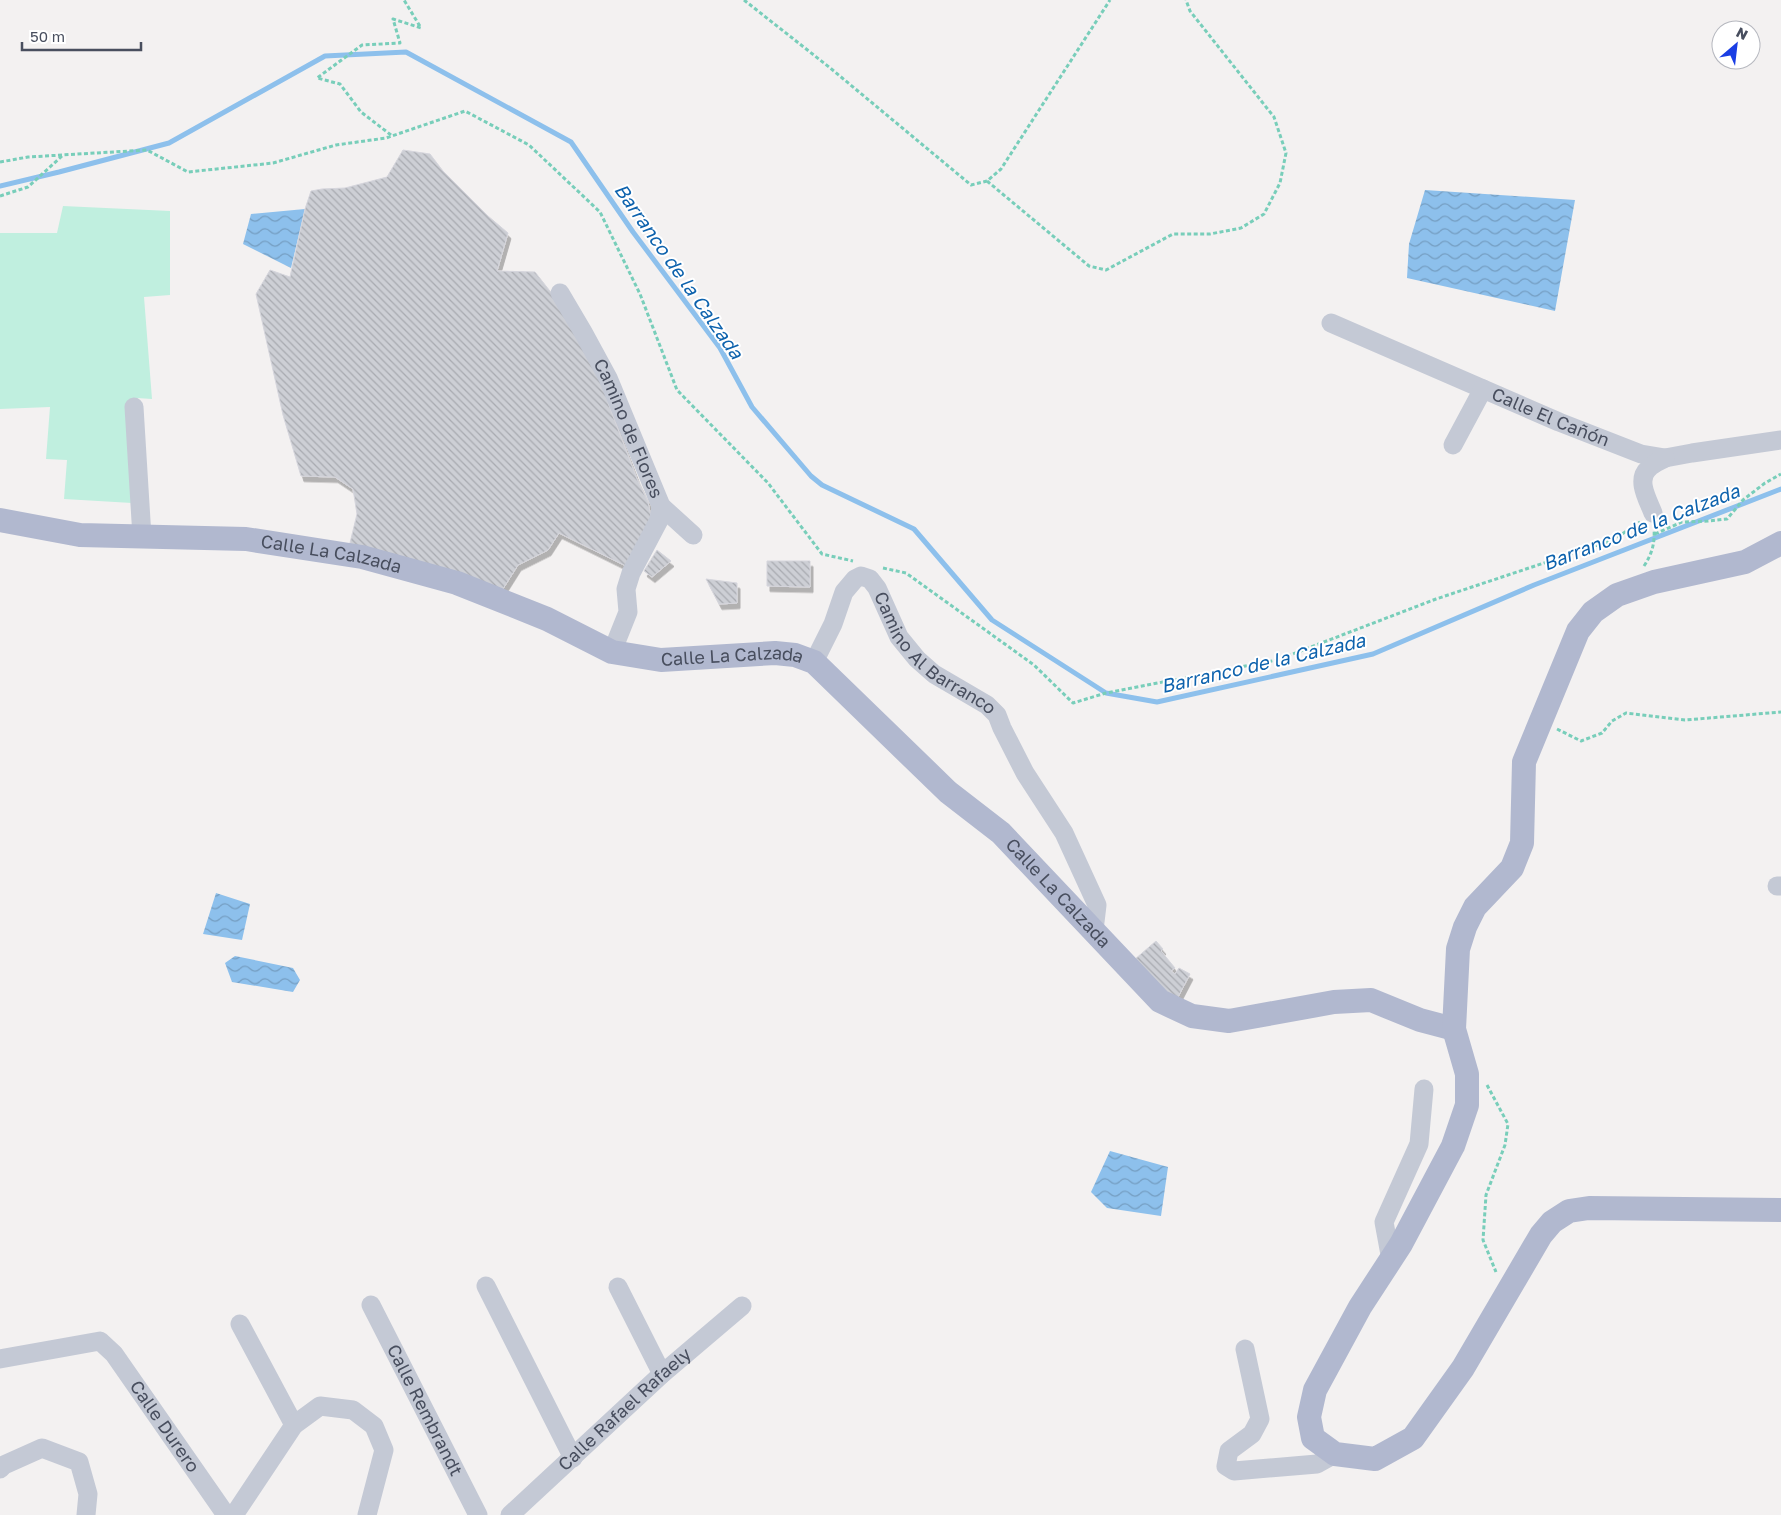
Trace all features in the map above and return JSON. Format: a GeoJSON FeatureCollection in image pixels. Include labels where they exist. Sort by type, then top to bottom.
{"type":"FeatureCollection","features":[{"type":"Feature","properties":{"kind":"main road","name":"Calle La Calzada"},"geometry":{"type":"LineString","coordinates":[[0,520],[80,535],[246,539],[362,557],[457,583],[547,619],[612,652],[661,660],[775,653],[795,655],[814,662],[948,792],[1001,832],[1160,1001],[1192,1016],[1229,1021],[1334,1002],[1371,1000],[1420,1020],[1454,1029]]}},
{"type":"Feature","properties":{"kind":"main road"},"geometry":{"type":"LineString","coordinates":[[1781,543],[1745,562],[1654,582],[1617,595],[1593,612],[1578,631],[1524,762],[1522,842],[1512,868],[1475,907],[1458,949],[1454,1029],[1467,1074],[1467,1105],[1453,1146],[1401,1244],[1360,1307],[1315,1390],[1309,1417],[1313,1438],[1335,1454],[1374,1459],[1413,1438],[1463,1368],[1541,1235],[1552,1222],[1569,1211],[1589,1208],[1781,1210]]}},
{"type":"Feature","properties":{"kind":"street","name":"Camino de Flores"},"geometry":{"type":"LineString","coordinates":[[560,293],[608,378],[661,506],[659,520],[631,573],[626,589],[628,612],[612,652]]}},
{"type":"Feature","properties":{"kind":"street","name":"Calle El Cañón"},"geometry":{"type":"LineString","coordinates":[[1331,323],[1483,390],[1641,454],[1665,458],[1781,440]]}},
{"type":"Feature","properties":{"kind":"street"},"geometry":{"type":"LineString","coordinates":[[1454,446],[1483,390]]}},
{"type":"Feature","properties":{"kind":"street"},"geometry":{"type":"LineString","coordinates":[[134,407],[142,537]]}},
{"type":"Feature","properties":{"kind":"street"},"geometry":{"type":"LineString","coordinates":[[1653,513],[1643,488],[1643,479],[1647,469],[1665,458]]}},
{"type":"Feature","properties":{"kind":"street"},"geometry":{"type":"LineString","coordinates":[[661,506],[693,535]]}},
{"type":"Feature","properties":{"kind":"street","name":"Camino Al Barranco"},"geometry":{"type":"LineString","coordinates":[[814,662],[833,624],[844,592],[855,579],[861,576],[870,579],[878,588],[899,638],[917,659],[934,674],[987,705],[997,715],[1025,773],[1064,833],[1097,905],[1094,930]]}},
{"type":"Feature","properties":{"kind":"street"},"geometry":{"type":"LineString","coordinates":[[1391,1260],[1384,1222],[1419,1144],[1424,1089]]}},
{"type":"Feature","properties":{"kind":"street"},"geometry":{"type":"LineString","coordinates":[[486,1286],[573,1458]]}},
{"type":"Feature","properties":{"kind":"street"},"geometry":{"type":"LineString","coordinates":[[618,1287],[662,1374]]}},
{"type":"Feature","properties":{"kind":"street","name":"Calle Rembrandt"},"geometry":{"type":"LineString","coordinates":[[371,1305],[478,1515]]}},
{"type":"Feature","properties":{"kind":"street","name":"Calle Rafael Rafaely"},"geometry":{"type":"LineString","coordinates":[[510,1515],[662,1374],[742,1306]]}},
{"type":"Feature","properties":{"kind":"street"},"geometry":{"type":"LineString","coordinates":[[240,1324],[294,1424]]}},
{"type":"Feature","properties":{"kind":"street","name":"Calle Durero"},"geometry":{"type":"LineString","coordinates":[[0,1359],[100,1341],[114,1354],[226,1515]]}},
{"type":"Feature","properties":{"kind":"street"},"geometry":{"type":"LineString","coordinates":[[1245,1348],[1260,1419],[1252,1434],[1229,1452],[1226,1466],[1234,1471],[1317,1464],[1335,1454]]}},
{"type":"Feature","properties":{"kind":"street"},"geometry":{"type":"LineString","coordinates":[[234,1515],[294,1424],[320,1406],[353,1410],[374,1426],[384,1450],[367,1515]]}},
{"type":"Feature","properties":{"kind":"street"},"geometry":{"type":"LineString","coordinates":[[0,1469],[4,1465],[42,1448],[79,1462],[88,1494],[86,1515]]}},
{"type":"Feature","properties":{"kind":"path"},"geometry":{"type":"LineString","coordinates":[[391,136],[361,112],[340,84],[317,78],[362,44],[400,43],[393,19],[421,28],[404,0]]}},
{"type":"Feature","properties":{"kind":"path"},"geometry":{"type":"LineString","coordinates":[[744,0],[830,67],[971,185],[986,181],[1000,169],[1110,0]]}},
{"type":"Feature","properties":{"kind":"path"},"geometry":{"type":"LineString","coordinates":[[986,181],[1088,266],[1106,270],[1173,234],[1210,234],[1240,228],[1264,214],[1280,183],[1286,153],[1274,117],[1190,11],[1186,0]]}},
{"type":"Feature","properties":{"kind":"path"},"geometry":{"type":"LineString","coordinates":[[0,162],[63,155],[147,150],[188,172],[273,163],[336,145],[391,136],[465,111],[529,145],[600,212],[640,294],[677,390],[768,483],[822,554],[859,562]]}},
{"type":"Feature","properties":{"kind":"path"},"geometry":{"type":"LineString","coordinates":[[0,196],[28,187],[63,155]]}},
{"type":"Feature","properties":{"kind":"path"},"geometry":{"type":"LineString","coordinates":[[1654,534],[1682,522],[1708,522],[1727,519],[1743,500],[1781,474]]}},
{"type":"Feature","properties":{"kind":"path"},"geometry":{"type":"LineString","coordinates":[[1643,568],[1652,554],[1654,534],[1653,513]]}},
{"type":"Feature","properties":{"kind":"path"},"geometry":{"type":"LineString","coordinates":[[878,566],[906,573],[1034,665],[1073,703],[1106,693],[1277,660],[1436,599],[1613,540],[1653,513]]}},
{"type":"Feature","properties":{"kind":"path"},"geometry":{"type":"LineString","coordinates":[[1541,721],[1580,741],[1602,733],[1612,721],[1626,713],[1685,720],[1781,712]]}},
{"type":"Feature","properties":{"kind":"path"},"geometry":{"type":"LineString","coordinates":[[1467,1074],[1484,1081],[1508,1124],[1505,1145],[1486,1195],[1483,1240],[1498,1275]]}},
{"type":"Feature","properties":{"kind":"green space"},"geometry":{"type":"Polygon","coordinates":[[[63,206],[170,211],[170,295],[144,297],[152,399],[137,398],[132,503],[64,499],[67,460],[46,459],[50,407],[0,409],[0,233],[57,233],[63,206]]]}},
{"type":"Feature","properties":{"kind":"water"},"geometry":{"type":"Polygon","coordinates":[[[1425,190],[1575,200],[1555,311],[1407,278],[1409,244],[1425,190]]]}},
{"type":"Feature","properties":{"kind":"water"},"geometry":{"type":"Polygon","coordinates":[[[305,209],[291,268],[243,244],[251,214],[305,209]]]}},
{"type":"Feature","properties":{"kind":"water"},"geometry":{"type":"Polygon","coordinates":[[[216,893],[250,904],[242,940],[203,934],[216,893]]]}},
{"type":"Feature","properties":{"kind":"water"},"geometry":{"type":"Polygon","coordinates":[[[235,956],[293,968],[300,980],[293,992],[232,982],[225,963],[235,956]]]}},
{"type":"Feature","properties":{"kind":"water"},"geometry":{"type":"Polygon","coordinates":[[[1110,1151],[1168,1167],[1161,1216],[1107,1208],[1091,1192],[1110,1151]]]}},
{"type":"Feature","properties":{"kind":"building"},"geometry":{"type":"Polygon","coordinates":[[[403,150],[430,154],[443,171],[488,216],[508,233],[497,271],[535,272],[564,309],[607,383],[608,403],[637,479],[648,502],[652,522],[626,566],[559,533],[548,550],[518,565],[501,592],[349,547],[357,514],[353,489],[335,477],[301,476],[283,415],[256,294],[270,270],[290,277],[305,209],[311,191],[345,188],[387,177],[403,150]]]}},
{"type":"Feature","properties":{"kind":"building"},"geometry":{"type":"Polygon","coordinates":[[[657,550],[671,561],[652,577],[644,571],[657,550]]]}},
{"type":"Feature","properties":{"kind":"building"},"geometry":{"type":"Polygon","coordinates":[[[767,561],[810,561],[810,587],[767,586],[767,561]]]}},
{"type":"Feature","properties":{"kind":"building"},"geometry":{"type":"Polygon","coordinates":[[[706,579],[737,583],[737,603],[719,604],[706,579]]]}},
{"type":"Feature","properties":{"kind":"building"},"geometry":{"type":"Polygon","coordinates":[[[1156,941],[1163,949],[1161,951],[1175,968],[1171,971],[1175,974],[1179,968],[1190,974],[1177,999],[1159,989],[1134,960],[1156,941]]]}},
{"type":"Feature","properties":{"kind":"waterway","name":"Barranco de la Calzada"},"geometry":{"type":"LineString","coordinates":[[0,186],[169,143],[325,56],[406,52],[571,142],[633,232],[720,348],[752,407],[811,476],[822,485],[914,529],[992,620],[1106,693],[1157,702],[1373,654],[1534,585],[1781,489]]}}]}
